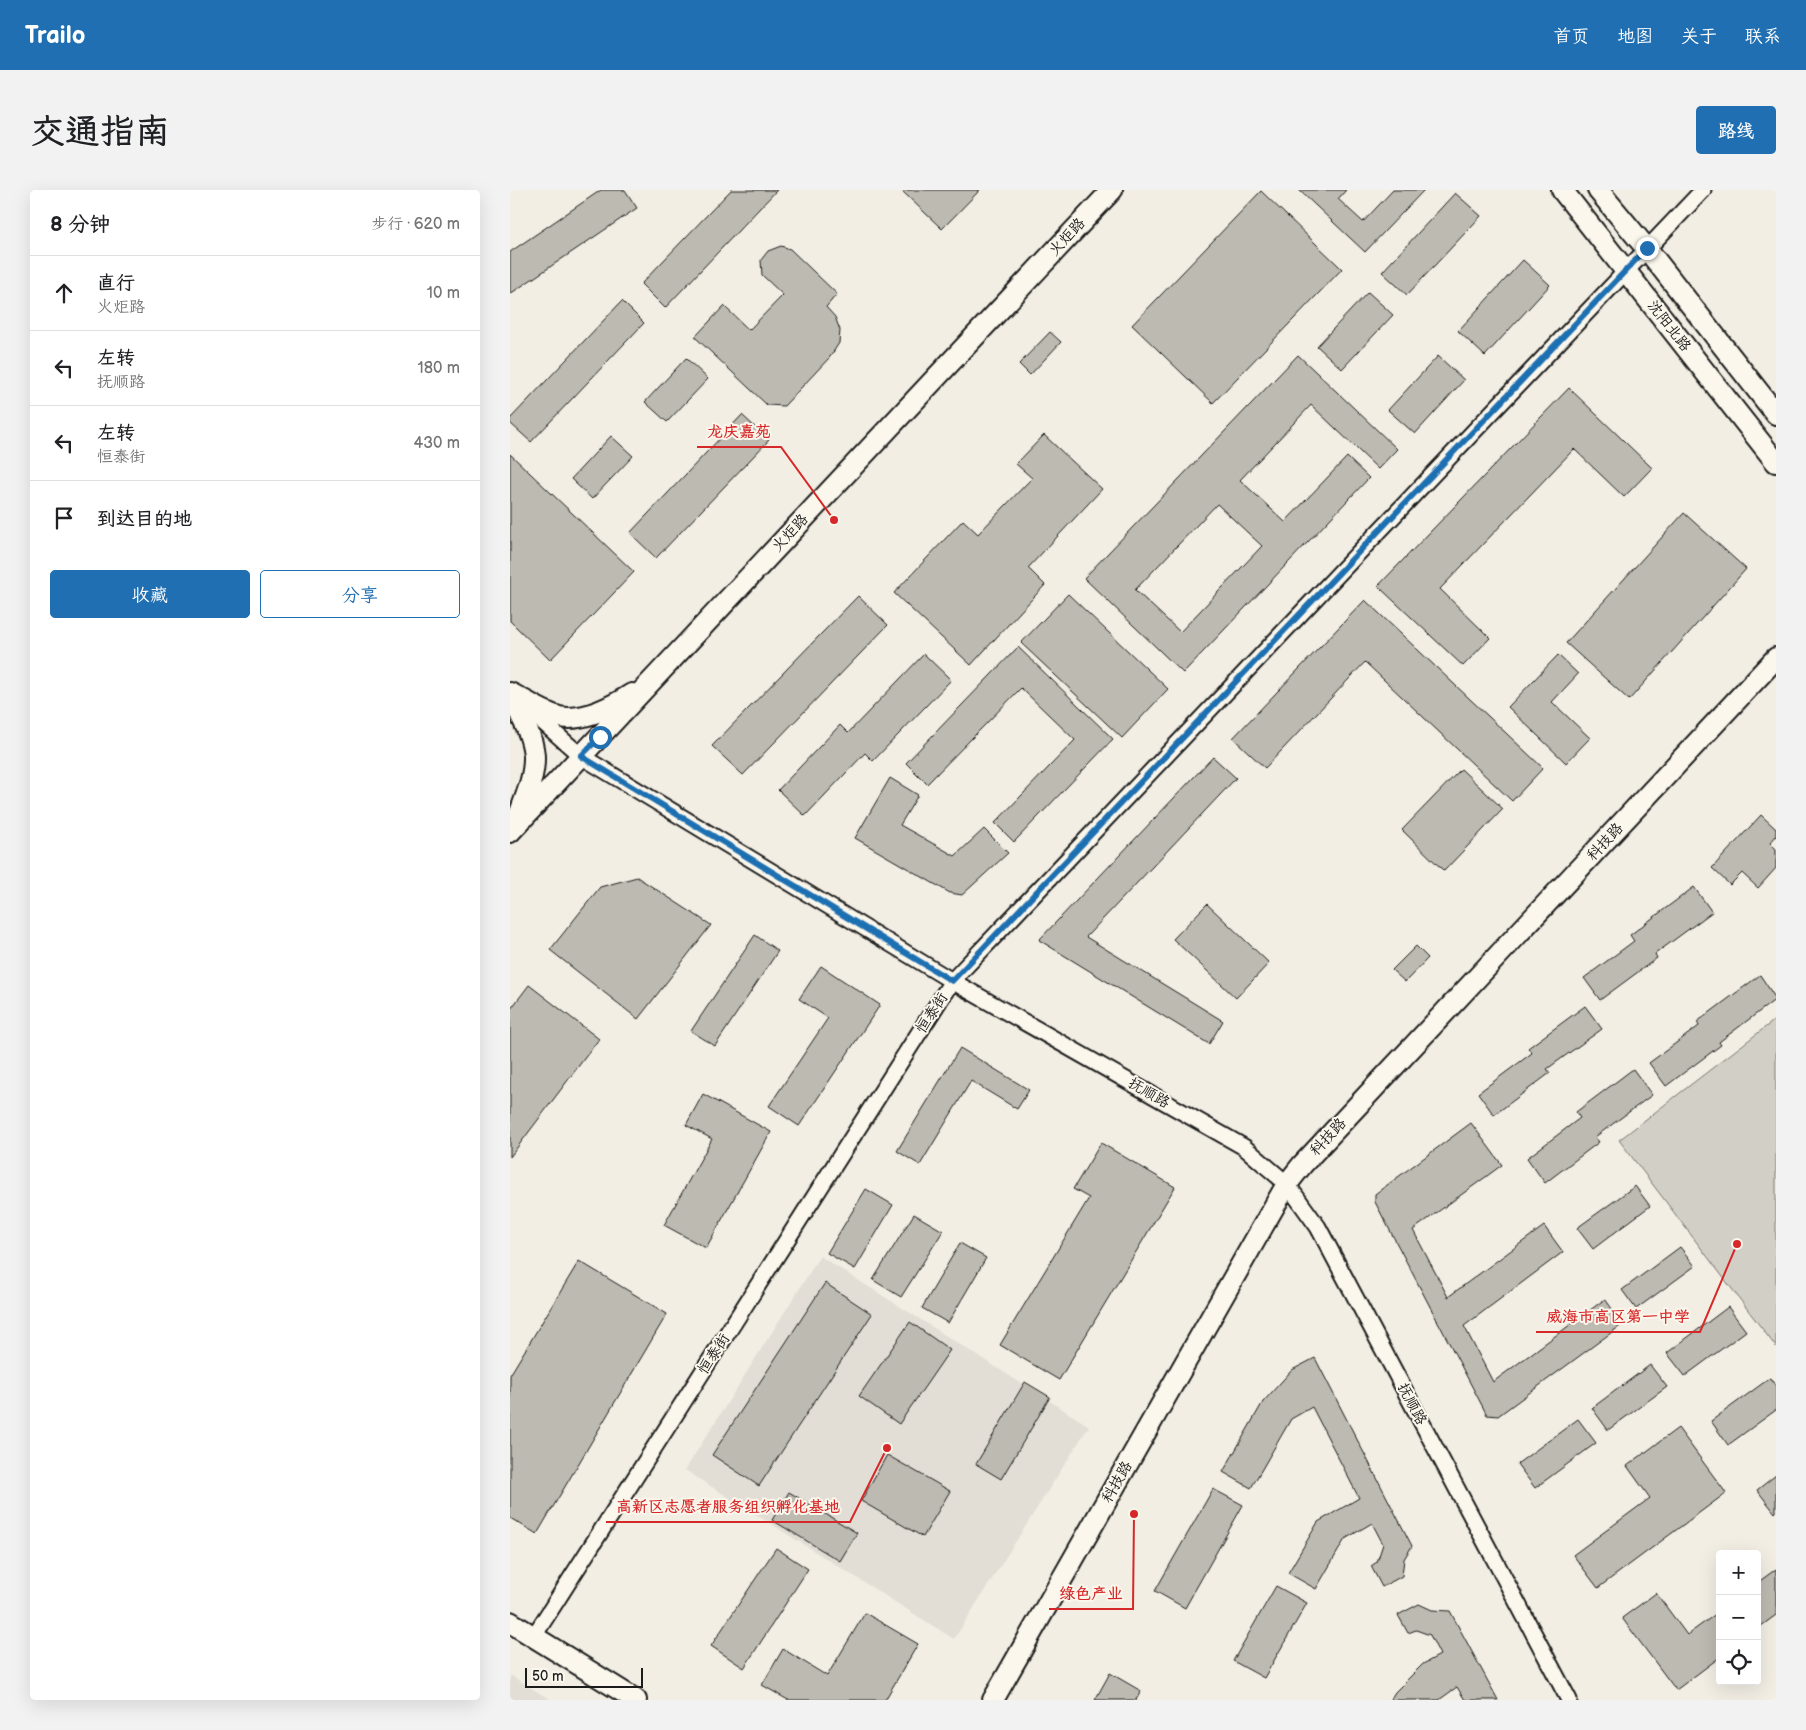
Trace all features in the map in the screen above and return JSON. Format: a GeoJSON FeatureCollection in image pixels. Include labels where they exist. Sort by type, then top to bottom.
{"type":"FeatureCollection","features":[{"type":"Feature","properties":{"kind":"main road","name":"火炬路"},"geometry":{"type":"LineString","coordinates":[[513,829],[1112,190]]}},
{"type":"Feature","properties":{"kind":"main road","name":"沈阳北路"},"geometry":{"type":"LineString","coordinates":[[1562,190],[1776,462]]}},
{"type":"Feature","properties":{"kind":"main road","name":"沈阳北路"},"geometry":{"type":"LineString","coordinates":[[1598,190],[1647,248],[1776,414]]}},
{"type":"Feature","properties":{"kind":"main road","name":"科技路"},"geometry":{"type":"LineString","coordinates":[[993,1700],[1287,1184],[1302,1165],[1776,658]]}},
{"type":"Feature","properties":{"kind":"main road"},"geometry":{"type":"LineString","coordinates":[[510,693],[560,717],[580,716],[614,705],[653,680]]}},
{"type":"Feature","properties":{"kind":"main road"},"geometry":{"type":"LineString","coordinates":[[510,693],[530,732],[535,755],[533,779],[513,829]]}},
{"type":"Feature","properties":{"kind":"main road"},"geometry":{"type":"LineString","coordinates":[[510,1622],[636,1700]]}},
{"type":"Feature","properties":{"kind":"street","name":"恒泰街"},"geometry":{"type":"LineString","coordinates":[[534,1636],[952,981],[1703,190]]}},
{"type":"Feature","properties":{"kind":"street","name":"抚顺路"},"geometry":{"type":"LineString","coordinates":[[510,693],[581,756],[952,981],[1244,1147],[1287,1184],[1318,1227],[1569,1700]]}},
{"type":"Feature","properties":{"kind":"shaded area"},"geometry":{"type":"Polygon","coordinates":[[[1776,1019],[1776,1347],[1619,1140],[1776,1019]]]}},
{"type":"Feature","properties":{"kind":"shaded area"},"geometry":{"type":"Polygon","coordinates":[[[820,1256],[1089,1426],[954,1639],[685,1470],[820,1256]]]}},
{"type":"Feature","properties":{"kind":"shaded area"},"geometry":{"type":"Polygon","coordinates":[[[510,1675],[551,1700],[510,1700],[510,1675]]]}},
{"type":"Feature","properties":{"kind":"building"},"geometry":{"type":"Polygon","coordinates":[[[601,190],[625,190],[637,208],[510,294],[510,252],[601,190]]]}},
{"type":"Feature","properties":{"kind":"building"},"geometry":{"type":"Polygon","coordinates":[[[731,190],[777,190],[665,308],[641,284],[731,190]]]}},
{"type":"Feature","properties":{"kind":"building"},"geometry":{"type":"Polygon","coordinates":[[[901,190],[980,190],[942,229],[901,190]]]}},
{"type":"Feature","properties":{"kind":"building"},"geometry":{"type":"Polygon","coordinates":[[[1299,190],[1346,190],[1338,199],[1363,222],[1393,190],[1424,190],[1365,252],[1299,190]]]}},
{"type":"Feature","properties":{"kind":"building"},"geometry":{"type":"Polygon","coordinates":[[[1261,191],[1342,269],[1213,403],[1132,325],[1261,191]]]}},
{"type":"Feature","properties":{"kind":"building"},"geometry":{"type":"Polygon","coordinates":[[[1455,193],[1481,216],[1407,295],[1382,272],[1455,193]]]}},
{"type":"Feature","properties":{"kind":"building"},"geometry":{"type":"Polygon","coordinates":[[[781,246],[790,249],[837,294],[826,307],[835,317],[840,330],[839,343],[830,357],[784,406],[767,405],[695,337],[724,306],[749,330],[783,295],[762,275],[761,260],[768,251],[781,246]]]}},
{"type":"Feature","properties":{"kind":"building"},"geometry":{"type":"Polygon","coordinates":[[[1523,260],[1550,285],[1485,356],[1458,331],[1523,260]]]}},
{"type":"Feature","properties":{"kind":"building"},"geometry":{"type":"Polygon","coordinates":[[[1368,292],[1393,315],[1342,369],[1317,346],[1368,292]]]}},
{"type":"Feature","properties":{"kind":"building"},"geometry":{"type":"Polygon","coordinates":[[[622,301],[644,323],[531,442],[510,423],[510,419],[622,301]]]}},
{"type":"Feature","properties":{"kind":"building"},"geometry":{"type":"Polygon","coordinates":[[[1050,332],[1061,342],[1030,375],[1019,364],[1050,332]]]}},
{"type":"Feature","properties":{"kind":"building"},"geometry":{"type":"Polygon","coordinates":[[[1298,355],[1397,449],[1378,469],[1311,405],[1240,480],[1285,522],[1347,457],[1369,478],[1183,673],[1084,578],[1298,355]],[[1217,504],[1135,590],[1180,632],[1262,546],[1217,504]]]}},
{"type":"Feature","properties":{"kind":"building"},"geometry":{"type":"Polygon","coordinates":[[[1438,356],[1464,380],[1415,434],[1388,410],[1438,356]]]}},
{"type":"Feature","properties":{"kind":"building"},"geometry":{"type":"Polygon","coordinates":[[[686,358],[708,379],[667,422],[645,402],[686,358]]]}},
{"type":"Feature","properties":{"kind":"building"},"geometry":{"type":"Polygon","coordinates":[[[1569,388],[1652,468],[1624,497],[1574,449],[1440,589],[1490,638],[1463,666],[1378,586],[1569,388]]]}},
{"type":"Feature","properties":{"kind":"building"},"geometry":{"type":"Polygon","coordinates":[[[742,415],[769,440],[656,558],[630,533],[742,415]]]}},
{"type":"Feature","properties":{"kind":"building"},"geometry":{"type":"Polygon","coordinates":[[[1044,435],[1102,489],[1028,568],[1045,585],[971,665],[894,593],[963,520],[978,534],[1032,478],[1016,464],[1044,435]]]}},
{"type":"Feature","properties":{"kind":"building"},"geometry":{"type":"Polygon","coordinates":[[[611,436],[633,456],[592,499],[571,479],[611,436]]]}},
{"type":"Feature","properties":{"kind":"building"},"geometry":{"type":"Polygon","coordinates":[[[510,454],[634,572],[550,660],[510,621],[510,454]]]}},
{"type":"Feature","properties":{"kind":"building"},"geometry":{"type":"Polygon","coordinates":[[[1684,513],[1746,569],[1629,700],[1566,643],[1684,513]]]}},
{"type":"Feature","properties":{"kind":"building"},"geometry":{"type":"Polygon","coordinates":[[[1068,594],[1168,689],[1122,738],[1021,643],[1068,594]]]}},
{"type":"Feature","properties":{"kind":"building"},"geometry":{"type":"Polygon","coordinates":[[[858,596],[888,625],[743,775],[712,746],[858,596]]]}},
{"type":"Feature","properties":{"kind":"building"},"geometry":{"type":"Polygon","coordinates":[[[1365,600],[1543,768],[1512,801],[1365,662],[1265,768],[1233,738],[1365,600]]]}},
{"type":"Feature","properties":{"kind":"building"},"geometry":{"type":"Polygon","coordinates":[[[1018,647],[1113,739],[1014,842],[995,823],[1075,740],[1021,688],[927,784],[906,763],[1018,647]]]}},
{"type":"Feature","properties":{"kind":"building"},"geometry":{"type":"Polygon","coordinates":[[[924,654],[951,680],[873,761],[865,753],[805,816],[778,790],[840,725],[848,733],[924,654]]]}},
{"type":"Feature","properties":{"kind":"building"},"geometry":{"type":"Polygon","coordinates":[[[1558,655],[1578,674],[1552,702],[1590,738],[1566,763],[1508,707],[1558,655]]]}},
{"type":"Feature","properties":{"kind":"building"},"geometry":{"type":"Polygon","coordinates":[[[1213,757],[1236,778],[1086,937],[1223,1021],[1209,1044],[1039,940],[1213,757]]]}},
{"type":"Feature","properties":{"kind":"building"},"geometry":{"type":"Polygon","coordinates":[[[1461,769],[1503,809],[1444,871],[1402,830],[1461,769]]]}},
{"type":"Feature","properties":{"kind":"building"},"geometry":{"type":"Polygon","coordinates":[[[890,778],[918,795],[900,825],[955,856],[984,829],[1008,853],[962,895],[950,893],[855,838],[890,778]]]}},
{"type":"Feature","properties":{"kind":"building"},"geometry":{"type":"Polygon","coordinates":[[[1761,815],[1776,829],[1776,836],[1770,843],[1776,849],[1776,868],[1758,888],[1742,873],[1730,885],[1712,868],[1761,815]]]}},
{"type":"Feature","properties":{"kind":"building"},"geometry":{"type":"Polygon","coordinates":[[[637,877],[711,925],[638,1019],[550,950],[600,887],[637,877]]]}},
{"type":"Feature","properties":{"kind":"building"},"geometry":{"type":"Polygon","coordinates":[[[1694,887],[1712,912],[1655,954],[1657,958],[1600,1000],[1584,978],[1634,941],[1630,935],[1694,887]]]}},
{"type":"Feature","properties":{"kind":"building"},"geometry":{"type":"Polygon","coordinates":[[[1207,904],[1269,963],[1236,998],[1173,939],[1207,904]]]}},
{"type":"Feature","properties":{"kind":"building"},"geometry":{"type":"Polygon","coordinates":[[[755,935],[778,951],[715,1046],[691,1031],[755,935]]]}},
{"type":"Feature","properties":{"kind":"building"},"geometry":{"type":"Polygon","coordinates":[[[1416,946],[1428,958],[1405,982],[1392,970],[1416,946]]]}},
{"type":"Feature","properties":{"kind":"building"},"geometry":{"type":"Polygon","coordinates":[[[821,966],[880,1005],[799,1126],[769,1106],[828,1018],[799,999],[821,966]]]}},
{"type":"Feature","properties":{"kind":"building"},"geometry":{"type":"Polygon","coordinates":[[[1760,975],[1776,999],[1719,1042],[1721,1045],[1666,1086],[1649,1063],[1699,1026],[1697,1022],[1760,975]]]}},
{"type":"Feature","properties":{"kind":"building"},"geometry":{"type":"Polygon","coordinates":[[[529,985],[599,1039],[510,1157],[510,1010],[529,985]]]}},
{"type":"Feature","properties":{"kind":"building"},"geometry":{"type":"Polygon","coordinates":[[[1585,1006],[1602,1029],[1547,1069],[1550,1073],[1494,1115],[1478,1093],[1532,1053],[1528,1048],[1585,1006]]]}},
{"type":"Feature","properties":{"kind":"building"},"geometry":{"type":"Polygon","coordinates":[[[960,1048],[1029,1090],[1017,1109],[971,1081],[920,1165],[897,1151],[960,1048]]]}},
{"type":"Feature","properties":{"kind":"building"},"geometry":{"type":"Polygon","coordinates":[[[1633,1069],[1652,1095],[1595,1137],[1599,1142],[1545,1183],[1527,1158],[1580,1118],[1576,1112],[1633,1069]]]}},
{"type":"Feature","properties":{"kind":"building"},"geometry":{"type":"Polygon","coordinates":[[[703,1094],[771,1132],[706,1248],[664,1225],[712,1139],[686,1125],[703,1094]]]}},
{"type":"Feature","properties":{"kind":"building"},"geometry":{"type":"Polygon","coordinates":[[[1471,1123],[1502,1165],[1413,1230],[1448,1297],[1544,1226],[1563,1252],[1464,1326],[1493,1382],[1605,1299],[1623,1324],[1498,1416],[1487,1415],[1375,1202],[1375,1194],[1471,1123]]]}},
{"type":"Feature","properties":{"kind":"building"},"geometry":{"type":"Polygon","coordinates":[[[1101,1143],[1175,1187],[1059,1380],[1000,1345],[1089,1198],[1073,1189],[1101,1143]]]}},
{"type":"Feature","properties":{"kind":"building"},"geometry":{"type":"Polygon","coordinates":[[[1635,1186],[1650,1206],[1593,1249],[1577,1228],[1635,1186]]]}},
{"type":"Feature","properties":{"kind":"building"},"geometry":{"type":"Polygon","coordinates":[[[866,1189],[893,1205],[855,1269],[827,1253],[866,1189]]]}},
{"type":"Feature","properties":{"kind":"building"},"geometry":{"type":"Polygon","coordinates":[[[914,1214],[943,1231],[901,1297],[873,1280],[914,1214]]]}},
{"type":"Feature","properties":{"kind":"building"},"geometry":{"type":"Polygon","coordinates":[[[960,1243],[986,1258],[948,1323],[922,1308],[960,1243]]]}},
{"type":"Feature","properties":{"kind":"building"},"geometry":{"type":"Polygon","coordinates":[[[1680,1247],[1695,1266],[1636,1309],[1622,1290],[1680,1247]]]}},
{"type":"Feature","properties":{"kind":"building"},"geometry":{"type":"Polygon","coordinates":[[[579,1261],[667,1314],[537,1534],[510,1518],[510,1375],[579,1261]]]}},
{"type":"Feature","properties":{"kind":"building"},"geometry":{"type":"Polygon","coordinates":[[[825,1283],[872,1314],[759,1486],[712,1455],[825,1283]]]}},
{"type":"Feature","properties":{"kind":"building"},"geometry":{"type":"Polygon","coordinates":[[[1728,1307],[1746,1331],[1685,1376],[1667,1353],[1728,1307]]]}},
{"type":"Feature","properties":{"kind":"building"},"geometry":{"type":"Polygon","coordinates":[[[910,1322],[950,1350],[899,1424],[859,1396],[910,1322]]]}},
{"type":"Feature","properties":{"kind":"building"},"geometry":{"type":"Polygon","coordinates":[[[1315,1358],[1412,1546],[1404,1559],[1402,1576],[1382,1587],[1371,1566],[1377,1562],[1383,1544],[1372,1523],[1345,1539],[1316,1589],[1288,1573],[1318,1522],[1359,1498],[1312,1407],[1291,1419],[1251,1488],[1223,1472],[1263,1402],[1292,1370],[1315,1358]]]}},
{"type":"Feature","properties":{"kind":"building"},"geometry":{"type":"Polygon","coordinates":[[[1650,1365],[1667,1387],[1608,1430],[1592,1408],[1650,1365]]]}},
{"type":"Feature","properties":{"kind":"building"},"geometry":{"type":"Polygon","coordinates":[[[1770,1378],[1776,1386],[1776,1410],[1728,1445],[1711,1421],[1770,1378]]]}},
{"type":"Feature","properties":{"kind":"building"},"geometry":{"type":"Polygon","coordinates":[[[1025,1382],[1050,1397],[1001,1479],[976,1464],[1025,1382]]]}},
{"type":"Feature","properties":{"kind":"building"},"geometry":{"type":"Polygon","coordinates":[[[1578,1419],[1596,1443],[1535,1488],[1517,1464],[1578,1419]]]}},
{"type":"Feature","properties":{"kind":"building"},"geometry":{"type":"Polygon","coordinates":[[[1678,1428],[1726,1493],[1598,1588],[1573,1555],[1650,1498],[1627,1466],[1678,1428]]]}},
{"type":"Feature","properties":{"kind":"building"},"geometry":{"type":"Polygon","coordinates":[[[887,1455],[950,1491],[923,1537],[861,1501],[887,1455]]]}},
{"type":"Feature","properties":{"kind":"building"},"geometry":{"type":"Polygon","coordinates":[[[1776,1475],[1776,1512],[1775,1513],[1757,1490],[1776,1475]]]}},
{"type":"Feature","properties":{"kind":"building"},"geometry":{"type":"Polygon","coordinates":[[[1213,1489],[1243,1505],[1185,1608],[1155,1591],[1213,1489]]]}},
{"type":"Feature","properties":{"kind":"building"},"geometry":{"type":"Polygon","coordinates":[[[789,1492],[857,1533],[840,1561],[772,1520],[789,1492]]]}},
{"type":"Feature","properties":{"kind":"building"},"geometry":{"type":"Polygon","coordinates":[[[776,1548],[808,1569],[744,1668],[711,1646],[776,1548]]]}},
{"type":"Feature","properties":{"kind":"building"},"geometry":{"type":"Polygon","coordinates":[[[1776,1569],[1776,1615],[1761,1626],[1761,1595],[1761,1580],[1776,1569]]]}},
{"type":"Feature","properties":{"kind":"building"},"geometry":{"type":"Polygon","coordinates":[[[1276,1586],[1307,1603],[1264,1678],[1233,1661],[1276,1586]]]}},
{"type":"Feature","properties":{"kind":"building"},"geometry":{"type":"Polygon","coordinates":[[[1656,1593],[1687,1635],[1716,1614],[1716,1660],[1676,1690],[1622,1618],[1656,1593]]]}},
{"type":"Feature","properties":{"kind":"building"},"geometry":{"type":"Polygon","coordinates":[[[1419,1604],[1432,1610],[1450,1611],[1498,1700],[1465,1700],[1457,1687],[1439,1700],[1390,1700],[1395,1692],[1423,1664],[1440,1655],[1430,1635],[1416,1630],[1408,1633],[1398,1615],[1419,1604]]]}},
{"type":"Feature","properties":{"kind":"building"},"geometry":{"type":"Polygon","coordinates":[[[865,1613],[918,1644],[885,1700],[788,1700],[762,1685],[783,1649],[827,1676],[865,1613]]]}},
{"type":"Feature","properties":{"kind":"building"},"geometry":{"type":"Polygon","coordinates":[[[1110,1673],[1141,1691],[1136,1700],[1095,1700],[1110,1673]]]}},
{"type":"Feature","properties":{"kind":"place","name":"龙庆嘉苑"},"geometry":{"type":"Point","coordinates":[834,520]}},
{"type":"Feature","properties":{"kind":"place","name":"威海市高区第一中学"},"geometry":{"type":"Point","coordinates":[1737,1244]}},
{"type":"Feature","properties":{"kind":"place","name":"高新区志愿者服务组织孵化基地"},"geometry":{"type":"Point","coordinates":[887,1448]}},
{"type":"Feature","properties":{"kind":"place","name":"绿色产业"},"geometry":{"type":"Point","coordinates":[1134,1514]}},
{"type":"Feature","properties":{"kind":"route"},"geometry":{"type":"LineString","coordinates":[[600,737],[581,756],[952,981],[1647,248]]}}]}
